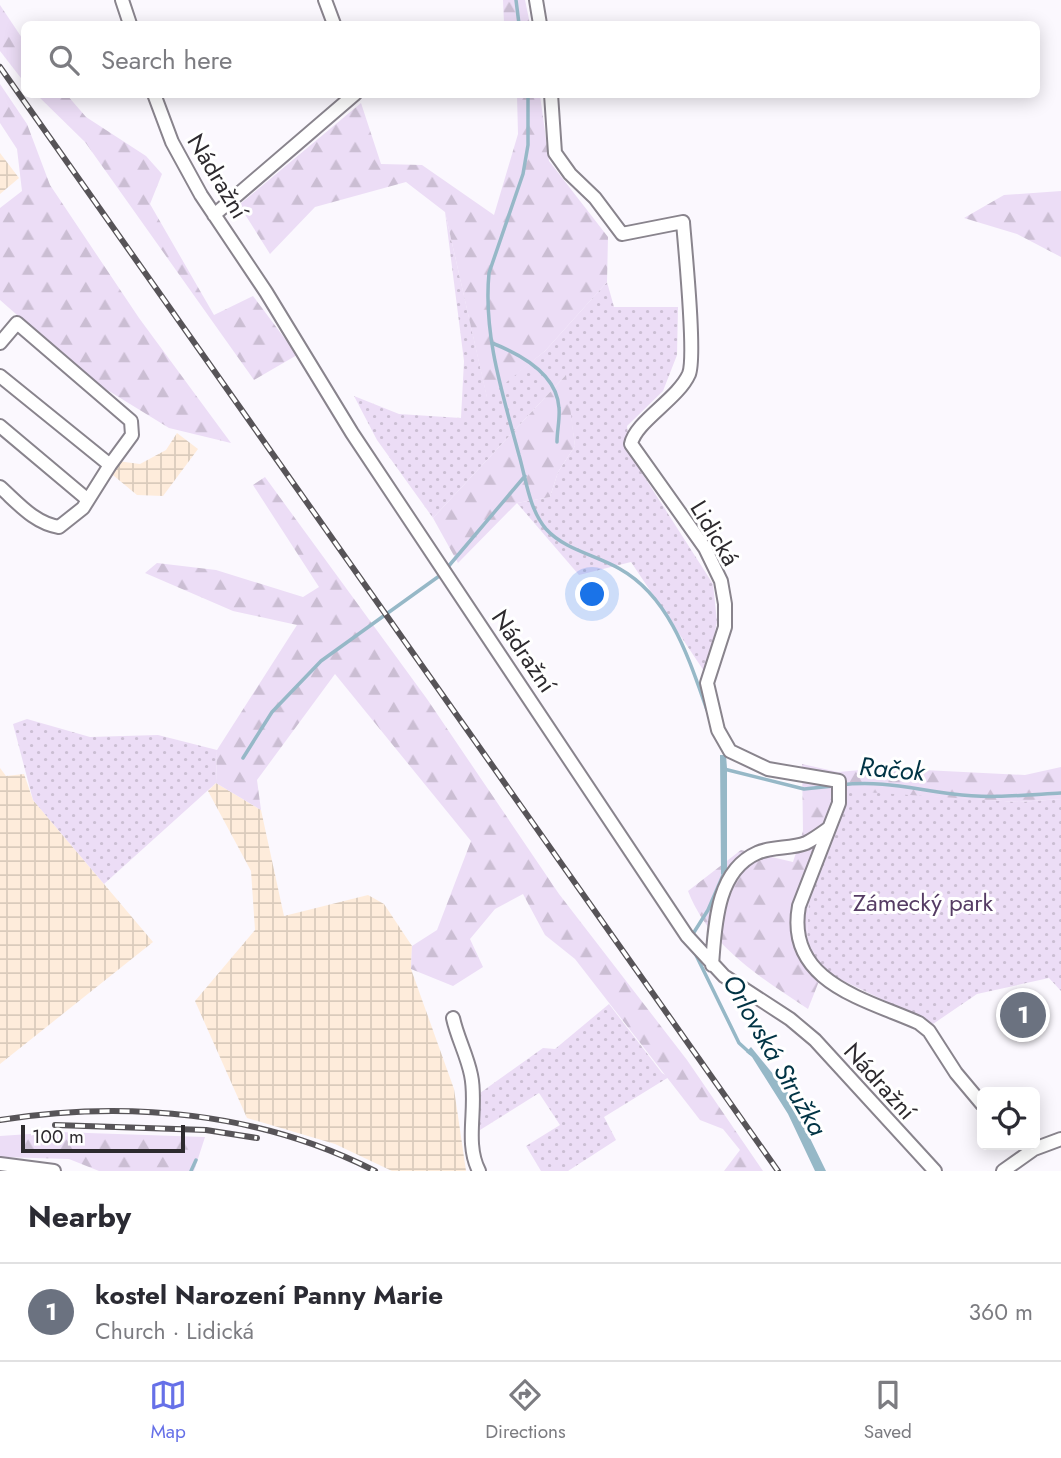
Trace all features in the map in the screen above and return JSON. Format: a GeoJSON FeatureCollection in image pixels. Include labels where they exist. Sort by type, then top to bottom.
{"type":"FeatureCollection","features":[{"type":"Feature","properties":{"kind":"street"},"geometry":{"type":"LineString","coordinates":[[122,0],[129,21]]}},
{"type":"Feature","properties":{"kind":"street"},"geometry":{"type":"LineString","coordinates":[[325,0],[333,21]]}},
{"type":"Feature","properties":{"kind":"street"},"geometry":{"type":"LineString","coordinates":[[536,0],[540,21]]}},
{"type":"Feature","properties":{"kind":"street","name":"Nádražní"},"geometry":{"type":"LineString","coordinates":[[156,98],[172,142],[214,215],[352,433],[663,900],[712,965],[804,1030],[934,1171]]}},
{"type":"Feature","properties":{"kind":"street"},"geometry":{"type":"LineString","coordinates":[[214,215],[350,98]]}},
{"type":"Feature","properties":{"kind":"street","name":"Lidická"},"geometry":{"type":"LineString","coordinates":[[551,98],[555,153],[570,174],[596,198],[614,227],[622,234],[683,222],[690,372],[667,404],[633,435],[631,444],[705,548],[721,582],[726,604],[725,627],[707,683],[718,730],[730,751],[768,769],[839,780],[830,828],[799,906],[796,923],[799,942],[817,973],[833,985],[919,1023],[929,1031],[956,1073],[977,1098]]}},
{"type":"Feature","properties":{"kind":"street"},"geometry":{"type":"LineString","coordinates":[[0,343],[17,323],[131,421],[132,435],[85,504],[59,527],[46,525],[0,486]]}},
{"type":"Feature","properties":{"kind":"street"},"geometry":{"type":"LineString","coordinates":[[0,376],[110,466]]}},
{"type":"Feature","properties":{"kind":"street"},"geometry":{"type":"LineString","coordinates":[[0,426],[85,504]]}},
{"type":"Feature","properties":{"kind":"street"},"geometry":{"type":"LineString","coordinates":[[712,965],[716,912],[722,896],[741,867],[759,852],[805,843],[830,828]]}},
{"type":"Feature","properties":{"kind":"street"},"geometry":{"type":"LineString","coordinates":[[453,1018],[472,1076],[474,1118],[471,1149],[479,1171]]}},
{"type":"Feature","properties":{"kind":"street"},"geometry":{"type":"LineString","coordinates":[[1040,1145],[1061,1139]]}},
{"type":"Feature","properties":{"kind":"street"},"geometry":{"type":"LineString","coordinates":[[1003,1171],[1028,1150]]}},
{"type":"Feature","properties":{"kind":"street"},"geometry":{"type":"LineString","coordinates":[[0,1164],[54,1171]]}},
{"type":"Feature","properties":{"kind":"shaded area"},"geometry":{"type":"Polygon","coordinates":[[[0,153],[19,178],[0,194],[0,153]]]}},
{"type":"Feature","properties":{"kind":"shaded area"},"geometry":{"type":"Polygon","coordinates":[[[177,433],[198,449],[163,496],[137,495],[108,471],[117,461],[140,464],[166,450],[177,433]]]}},
{"type":"Feature","properties":{"kind":"shaded area"},"geometry":{"type":"Polygon","coordinates":[[[0,768],[6,776],[24,774],[33,800],[153,942],[0,1064],[0,768]]]}},
{"type":"Feature","properties":{"kind":"shaded area"},"geometry":{"type":"Polygon","coordinates":[[[216,783],[261,810],[284,916],[368,895],[384,904],[412,946],[411,969],[454,1089],[466,1171],[392,1171],[335,1144],[247,1118],[195,1001],[255,930],[251,871],[208,791],[216,783]]]}},
{"type":"Feature","properties":{"kind":"green space"},"geometry":{"type":"Polygon","coordinates":[[[503,0],[525,0],[529,21],[504,21],[503,0]]]}},
{"type":"Feature","properties":{"kind":"green space"},"geometry":{"type":"Polygon","coordinates":[[[0,5],[21,36],[21,78],[0,51],[0,5]]]}},
{"type":"Feature","properties":{"kind":"green space"},"geometry":{"type":"Polygon","coordinates":[[[0,84],[27,124],[50,185],[139,318],[231,443],[169,428],[91,380],[0,300],[0,208],[22,191],[17,149],[0,123],[0,84]]]}},
{"type":"Feature","properties":{"kind":"green space"},"geometry":{"type":"Polygon","coordinates":[[[40,98],[70,98],[86,117],[146,156],[162,174],[150,204],[214,315],[253,296],[297,355],[254,380],[85,142],[40,98]]]}},
{"type":"Feature","properties":{"kind":"green space"},"geometry":{"type":"Polygon","coordinates":[[[517,98],[540,98],[549,161],[608,237],[607,282],[545,351],[487,398],[445,212],[406,182],[315,207],[270,254],[239,205],[361,103],[381,164],[422,165],[494,215],[518,134],[517,98]]]}},
{"type":"Feature","properties":{"kind":"green space"},"geometry":{"type":"Polygon","coordinates":[[[1061,191],[1061,257],[1017,234],[964,218],[1004,195],[1061,191]]]}},
{"type":"Feature","properties":{"kind":"green space"},"geometry":{"type":"Polygon","coordinates":[[[445,212],[487,397],[545,351],[607,282],[614,307],[678,307],[677,355],[663,391],[627,426],[631,456],[713,584],[717,622],[706,674],[631,562],[579,575],[517,503],[550,497],[558,472],[575,446],[565,376],[433,518],[377,440],[354,396],[399,414],[461,418],[464,361],[445,212]]]}},
{"type":"Feature","properties":{"kind":"green space"},"geometry":{"type":"Polygon","coordinates":[[[566,375],[575,446],[558,472],[550,497],[517,503],[458,563],[433,518],[566,375]]]}},
{"type":"Feature","properties":{"kind":"green space"},"geometry":{"type":"Polygon","coordinates":[[[265,477],[427,699],[559,894],[687,1060],[763,1171],[724,1171],[740,1150],[723,1129],[700,1120],[575,959],[545,935],[523,894],[495,909],[470,939],[483,967],[453,986],[411,969],[412,946],[437,930],[471,841],[335,674],[257,780],[261,810],[216,783],[217,750],[297,625],[233,611],[145,573],[157,563],[216,570],[303,597],[319,587],[253,485],[265,477]]]}},
{"type":"Feature","properties":{"kind":"green space"},"geometry":{"type":"Polygon","coordinates":[[[27,719],[90,737],[158,735],[217,750],[216,783],[104,884],[33,800],[13,724],[27,719]]]}},
{"type":"Feature","properties":{"kind":"green space"},"geometry":{"type":"Polygon","coordinates":[[[802,764],[838,772],[884,768],[1025,775],[1061,767],[1061,799],[1019,802],[848,791],[809,896],[807,940],[823,971],[808,1009],[755,972],[723,945],[709,929],[688,891],[741,850],[793,862],[803,831],[802,764]]]}},
{"type":"Feature","properties":{"kind":"green space","name":"Zámecký park"},"geometry":{"type":"Polygon","coordinates":[[[848,790],[1019,802],[1061,799],[1061,991],[1049,978],[977,994],[933,1024],[823,971],[807,940],[809,896],[848,790]]]}},
{"type":"Feature","properties":{"kind":"green space"},"geometry":{"type":"Polygon","coordinates":[[[609,1004],[662,1073],[669,1077],[604,1117],[616,1140],[568,1171],[541,1171],[526,1146],[560,1125],[539,1093],[480,1130],[480,1093],[543,1048],[555,1049],[609,1004]]]}},
{"type":"Feature","properties":{"kind":"green space"},"geometry":{"type":"Polygon","coordinates":[[[59,1132],[205,1137],[194,1171],[99,1171],[69,1159],[0,1157],[0,1136],[59,1132]]]}},
{"type":"Feature","properties":{"kind":"water"},"geometry":{"type":"Polygon","coordinates":[[[720,755],[726,755],[727,768],[727,874],[724,875],[721,874],[720,755]]]}},
{"type":"Feature","properties":{"kind":"water"},"geometry":{"type":"Polygon","coordinates":[[[751,1047],[787,1091],[826,1171],[815,1171],[788,1114],[752,1057],[746,1052],[751,1047]]]}},
{"type":"Feature","properties":{"kind":"waterway","name":"Orlovská Stružka"},"geometry":{"type":"LineString","coordinates":[[516,0],[519,21]]}},
{"type":"Feature","properties":{"kind":"waterway","name":"Orlovská Stružka"},"geometry":{"type":"LineString","coordinates":[[528,98],[528,145],[523,174],[489,273],[488,296],[496,365],[529,494],[540,521],[554,536],[571,547],[620,569],[652,596],[676,631],[707,710]]}},
{"type":"Feature","properties":{"kind":"waterway"},"geometry":{"type":"LineString","coordinates":[[492,343],[525,359],[552,385],[559,408],[557,442]]}},
{"type":"Feature","properties":{"kind":"waterway"},"geometry":{"type":"LineString","coordinates":[[447,568],[525,476]]}},
{"type":"Feature","properties":{"kind":"waterway"},"geometry":{"type":"LineString","coordinates":[[243,758],[272,712],[321,661],[442,574]]}},
{"type":"Feature","properties":{"kind":"waterway","name":"Račok"},"geometry":{"type":"LineString","coordinates":[[724,769],[804,789],[833,786]]}},
{"type":"Feature","properties":{"kind":"waterway","name":"Račok"},"geometry":{"type":"LineString","coordinates":[[840,785],[883,784],[980,796],[1061,793]]}},
{"type":"Feature","properties":{"kind":"waterway","name":"Orlovská Stružka"},"geometry":{"type":"LineString","coordinates":[[691,937],[708,910],[724,873]]}},
{"type":"Feature","properties":{"kind":"waterway","name":"Orlovská Stružka"},"geometry":{"type":"LineString","coordinates":[[695,953],[739,1043],[750,1053]]}},
{"type":"Feature","properties":{"kind":"waterway"},"geometry":{"type":"LineString","coordinates":[[191,1171],[196,1160]]}},
{"type":"Feature","properties":{"kind":"railway"},"geometry":{"type":"LineString","coordinates":[[0,67],[21,97]]}},
{"type":"Feature","properties":{"kind":"railway"},"geometry":{"type":"LineString","coordinates":[[22,98],[778,1171]]}},
{"type":"Feature","properties":{"kind":"railway"},"geometry":{"type":"LineString","coordinates":[[0,1120],[96,1111],[192,1116],[286,1135],[375,1171]]}},
{"type":"Feature","properties":{"kind":"railway"},"geometry":{"type":"LineString","coordinates":[[55,1125],[206,1130],[257,1138]]}},
{"type":"Feature","properties":{"kind":"place","name":"kostel Narození Panny Marie"},"geometry":{"type":"Point","coordinates":[1023,1015]}}]}
